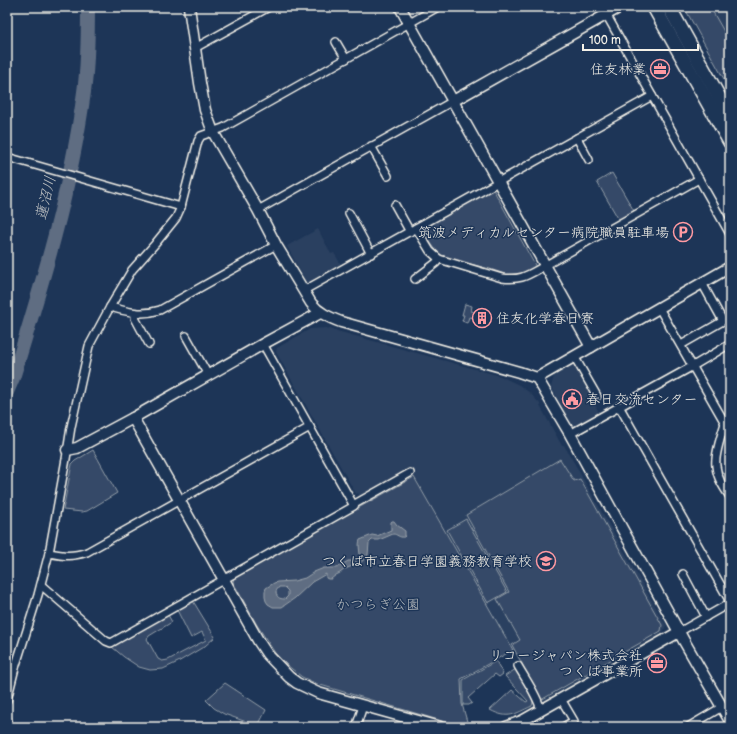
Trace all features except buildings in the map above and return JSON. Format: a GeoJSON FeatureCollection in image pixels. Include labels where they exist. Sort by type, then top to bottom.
{"type":"FeatureCollection","features":[{"type":"Feature","properties":{"kind":"highway"},"geometry":{"type":"LineString","coordinates":[[654,7],[730,142]]}},
{"type":"Feature","properties":{"kind":"highway"},"geometry":{"type":"LineString","coordinates":[[669,7],[730,116]]}},
{"type":"Feature","properties":{"kind":"street"},"geometry":{"type":"LineString","coordinates":[[189,7],[200,83],[213,132],[258,210],[276,245],[303,291],[315,308],[320,313],[341,322],[537,378],[570,434],[679,632],[730,721]]}},
{"type":"Feature","properties":{"kind":"street"},"geometry":{"type":"LineString","coordinates":[[195,48],[269,7]]}},
{"type":"Feature","properties":{"kind":"street"},"geometry":{"type":"LineString","coordinates":[[400,7],[591,347]]}},
{"type":"Feature","properties":{"kind":"street"},"geometry":{"type":"LineString","coordinates":[[7,700],[15,668],[41,586],[49,553],[71,427],[90,346],[110,307],[132,270],[176,218],[198,141],[201,136],[223,128],[438,7]]}},
{"type":"Feature","properties":{"kind":"street"},"geometry":{"type":"LineString","coordinates":[[258,210],[453,101],[604,11],[620,7]]}},
{"type":"Feature","properties":{"kind":"street"},"geometry":{"type":"LineString","coordinates":[[604,11],[730,234]]}},
{"type":"Feature","properties":{"kind":"street"},"geometry":{"type":"LineString","coordinates":[[336,42],[346,59]]}},
{"type":"Feature","properties":{"kind":"street"},"geometry":{"type":"LineString","coordinates":[[303,291],[652,96]]}},
{"type":"Feature","properties":{"kind":"street"},"geometry":{"type":"LineString","coordinates":[[577,138],[589,160]]}},
{"type":"Feature","properties":{"kind":"street"},"geometry":{"type":"LineString","coordinates":[[371,146],[388,176]]}},
{"type":"Feature","properties":{"kind":"street"},"geometry":{"type":"LineString","coordinates":[[7,157],[180,207]]}},
{"type":"Feature","properties":{"kind":"street"},"geometry":{"type":"LineString","coordinates":[[395,205],[430,251],[439,259],[502,278],[511,279],[522,278],[530,274],[699,179]]}},
{"type":"Feature","properties":{"kind":"street"},"geometry":{"type":"LineString","coordinates":[[349,212],[371,254]]}},
{"type":"Feature","properties":{"kind":"street"},"geometry":{"type":"LineString","coordinates":[[110,307],[135,313],[150,313],[160,310],[276,245]]}},
{"type":"Feature","properties":{"kind":"street"},"geometry":{"type":"LineString","coordinates":[[415,279],[439,259]]}},
{"type":"Feature","properties":{"kind":"street"},"geometry":{"type":"LineString","coordinates":[[537,378],[730,267]]}},
{"type":"Feature","properties":{"kind":"street"},"geometry":{"type":"LineString","coordinates":[[681,345],[723,321],[702,283]]}},
{"type":"Feature","properties":{"kind":"street"},"geometry":{"type":"LineString","coordinates":[[659,308],[728,422],[719,444],[716,466],[721,481],[730,497]]}},
{"type":"Feature","properties":{"kind":"street"},"geometry":{"type":"LineString","coordinates":[[135,313],[135,318],[149,344]]}},
{"type":"Feature","properties":{"kind":"street"},"geometry":{"type":"LineString","coordinates":[[67,450],[77,448],[133,418],[320,313]]}},
{"type":"Feature","properties":{"kind":"street"},"geometry":{"type":"LineString","coordinates":[[186,336],[208,375]]}},
{"type":"Feature","properties":{"kind":"street"},"geometry":{"type":"LineString","coordinates":[[263,344],[353,505]]}},
{"type":"Feature","properties":{"kind":"street"},"geometry":{"type":"LineString","coordinates":[[570,434],[730,344]]}},
{"type":"Feature","properties":{"kind":"street"},"geometry":{"type":"LineString","coordinates":[[574,356],[597,396]]}},
{"type":"Feature","properties":{"kind":"street"},"geometry":{"type":"LineString","coordinates":[[506,727],[522,721],[679,632],[730,605],[728,598],[619,406]]}},
{"type":"Feature","properties":{"kind":"street"},"geometry":{"type":"LineString","coordinates":[[133,418],[259,642],[267,654],[282,670],[298,683],[318,692],[440,727]]}},
{"type":"Feature","properties":{"kind":"street"},"geometry":{"type":"LineString","coordinates":[[49,553],[67,556],[87,552],[310,427]]}},
{"type":"Feature","properties":{"kind":"street"},"geometry":{"type":"LineString","coordinates":[[41,586],[106,641],[111,643],[410,473]]}},
{"type":"Feature","properties":{"kind":"street"},"geometry":{"type":"LineString","coordinates":[[682,574],[706,617]]}},
{"type":"Feature","properties":{"kind":"street"},"geometry":{"type":"LineString","coordinates":[[7,665],[15,668]]}},
{"type":"Feature","properties":{"kind":"street"},"geometry":{"type":"LineString","coordinates":[[518,666],[536,697],[541,710]]}},
{"type":"Feature","properties":{"kind":"street"},"geometry":{"type":"LineString","coordinates":[[561,699],[574,721],[563,727]]}},
{"type":"Feature","properties":{"kind":"street"},"geometry":{"type":"LineString","coordinates":[[356,727],[363,706]]}},
{"type":"Feature","properties":{"kind":"street"},"geometry":{"type":"LineString","coordinates":[[688,727],[722,708]]}},
{"type":"Feature","properties":{"kind":"street"},"geometry":{"type":"LineString","coordinates":[[7,718],[9,727]]}},
{"type":"Feature","properties":{"kind":"shaded area"},"geometry":{"type":"Polygon","coordinates":[[[85,7],[91,7],[91,53],[85,52],[85,7]]]}},
{"type":"Feature","properties":{"kind":"shaded area"},"geometry":{"type":"Polygon","coordinates":[[[684,7],[730,7],[730,90],[684,7]]]}},
{"type":"Feature","properties":{"kind":"shaded area"},"geometry":{"type":"Polygon","coordinates":[[[318,229],[331,254],[334,253],[342,266],[309,283],[306,282],[287,246],[318,229]]]}},
{"type":"Feature","properties":{"kind":"shaded area","name":"つくば市立春日学園義務教育学校"},"geometry":{"type":"Polygon","coordinates":[[[326,328],[500,376],[519,385],[530,393],[540,404],[562,446],[564,445],[666,625],[663,633],[541,702],[410,469],[360,497],[358,493],[356,494],[276,352],[277,348],[310,329],[326,328]]]}},
{"type":"Feature","properties":{"kind":"shaded area"},"geometry":{"type":"Polygon","coordinates":[[[574,364],[577,365],[595,397],[593,400],[599,413],[573,427],[551,387],[554,376],[574,364]]]}},
{"type":"Feature","properties":{"kind":"shaded area"},"geometry":{"type":"Polygon","coordinates":[[[394,521],[405,531],[404,537],[393,534],[379,540],[372,540],[369,543],[368,555],[360,563],[345,569],[331,579],[326,578],[326,574],[312,582],[295,598],[282,607],[273,607],[266,601],[266,588],[274,583],[294,581],[305,578],[324,568],[337,568],[348,561],[355,561],[360,556],[360,540],[372,535],[377,536],[391,530],[391,522],[394,521]],[[279,587],[276,591],[278,597],[281,599],[285,599],[288,596],[288,591],[284,587],[279,587]]]}},
{"type":"Feature","properties":{"kind":"green space"},"geometry":{"type":"Polygon","coordinates":[[[684,7],[710,7],[730,42],[730,90],[684,7]]]}},
{"type":"Feature","properties":{"kind":"green space"},"geometry":{"type":"Polygon","coordinates":[[[612,173],[634,211],[619,220],[597,182],[612,173]]]}},
{"type":"Feature","properties":{"kind":"green space"},"geometry":{"type":"Polygon","coordinates":[[[493,189],[536,267],[526,272],[516,275],[508,275],[443,257],[438,253],[423,232],[424,228],[493,189]]]}},
{"type":"Feature","properties":{"kind":"green space"},"geometry":{"type":"Polygon","coordinates":[[[465,304],[472,306],[471,311],[479,313],[477,319],[469,317],[467,323],[462,321],[465,304]]]}},
{"type":"Feature","properties":{"kind":"green space"},"geometry":{"type":"Polygon","coordinates":[[[93,450],[117,493],[87,511],[82,512],[63,510],[72,464],[93,450]]]}},
{"type":"Feature","properties":{"kind":"green space"},"geometry":{"type":"Polygon","coordinates":[[[560,459],[574,481],[580,479],[662,625],[661,631],[541,700],[512,645],[520,640],[497,599],[509,592],[466,515],[560,459]]]}},
{"type":"Feature","properties":{"kind":"green space","name":"かつらぎ公園"},"geometry":{"type":"Polygon","coordinates":[[[414,477],[513,650],[461,679],[462,704],[468,725],[442,721],[317,684],[302,677],[275,653],[257,625],[233,582],[234,577],[414,477]]]}},
{"type":"Feature","properties":{"kind":"green space"},"geometry":{"type":"Polygon","coordinates":[[[466,519],[507,592],[488,603],[447,530],[466,519]]]}},
{"type":"Feature","properties":{"kind":"green space"},"geometry":{"type":"Polygon","coordinates":[[[193,601],[215,637],[205,646],[178,662],[163,669],[150,670],[139,667],[112,647],[168,615],[172,622],[149,636],[147,639],[158,659],[162,661],[168,660],[206,640],[202,632],[191,638],[177,610],[193,601]]]}},
{"type":"Feature","properties":{"kind":"green space"},"geometry":{"type":"Polygon","coordinates":[[[496,661],[503,674],[499,677],[495,674],[468,698],[472,703],[469,705],[463,705],[463,680],[496,661]]]}},
{"type":"Feature","properties":{"kind":"green space"},"geometry":{"type":"Polygon","coordinates":[[[516,669],[532,699],[532,706],[511,715],[502,715],[490,710],[512,690],[526,702],[528,701],[505,676],[516,669]]]}},
{"type":"Feature","properties":{"kind":"green space"},"geometry":{"type":"Polygon","coordinates":[[[225,683],[266,710],[258,726],[224,714],[214,708],[206,700],[225,683]]]}},
{"type":"Feature","properties":{"kind":"waterway","name":"蓮沼川"},"geometry":{"type":"LineString","coordinates":[[7,392],[13,378],[45,272],[72,165],[85,81],[88,50],[88,7]]}},
{"type":"Feature","properties":{"kind":"place","name":"住友林業"},"geometry":{"type":"Point","coordinates":[660,69]}},
{"type":"Feature","properties":{"kind":"place","name":"筑波メディカルセンター病院職員駐車場"},"geometry":{"type":"Point","coordinates":[683,232]}},
{"type":"Feature","properties":{"kind":"place","name":"住友化学春日寮"},"geometry":{"type":"Point","coordinates":[482,318]}},
{"type":"Feature","properties":{"kind":"place","name":"春日交流センター"},"geometry":{"type":"Point","coordinates":[572,399]}},
{"type":"Feature","properties":{"kind":"place","name":"つくば市立春日学園義務教育学校"},"geometry":{"type":"Point","coordinates":[546,561]}},
{"type":"Feature","properties":{"kind":"place","name":"リコージャパン株式会社 つくば事業所"},"geometry":{"type":"Point","coordinates":[657,663]}}]}
